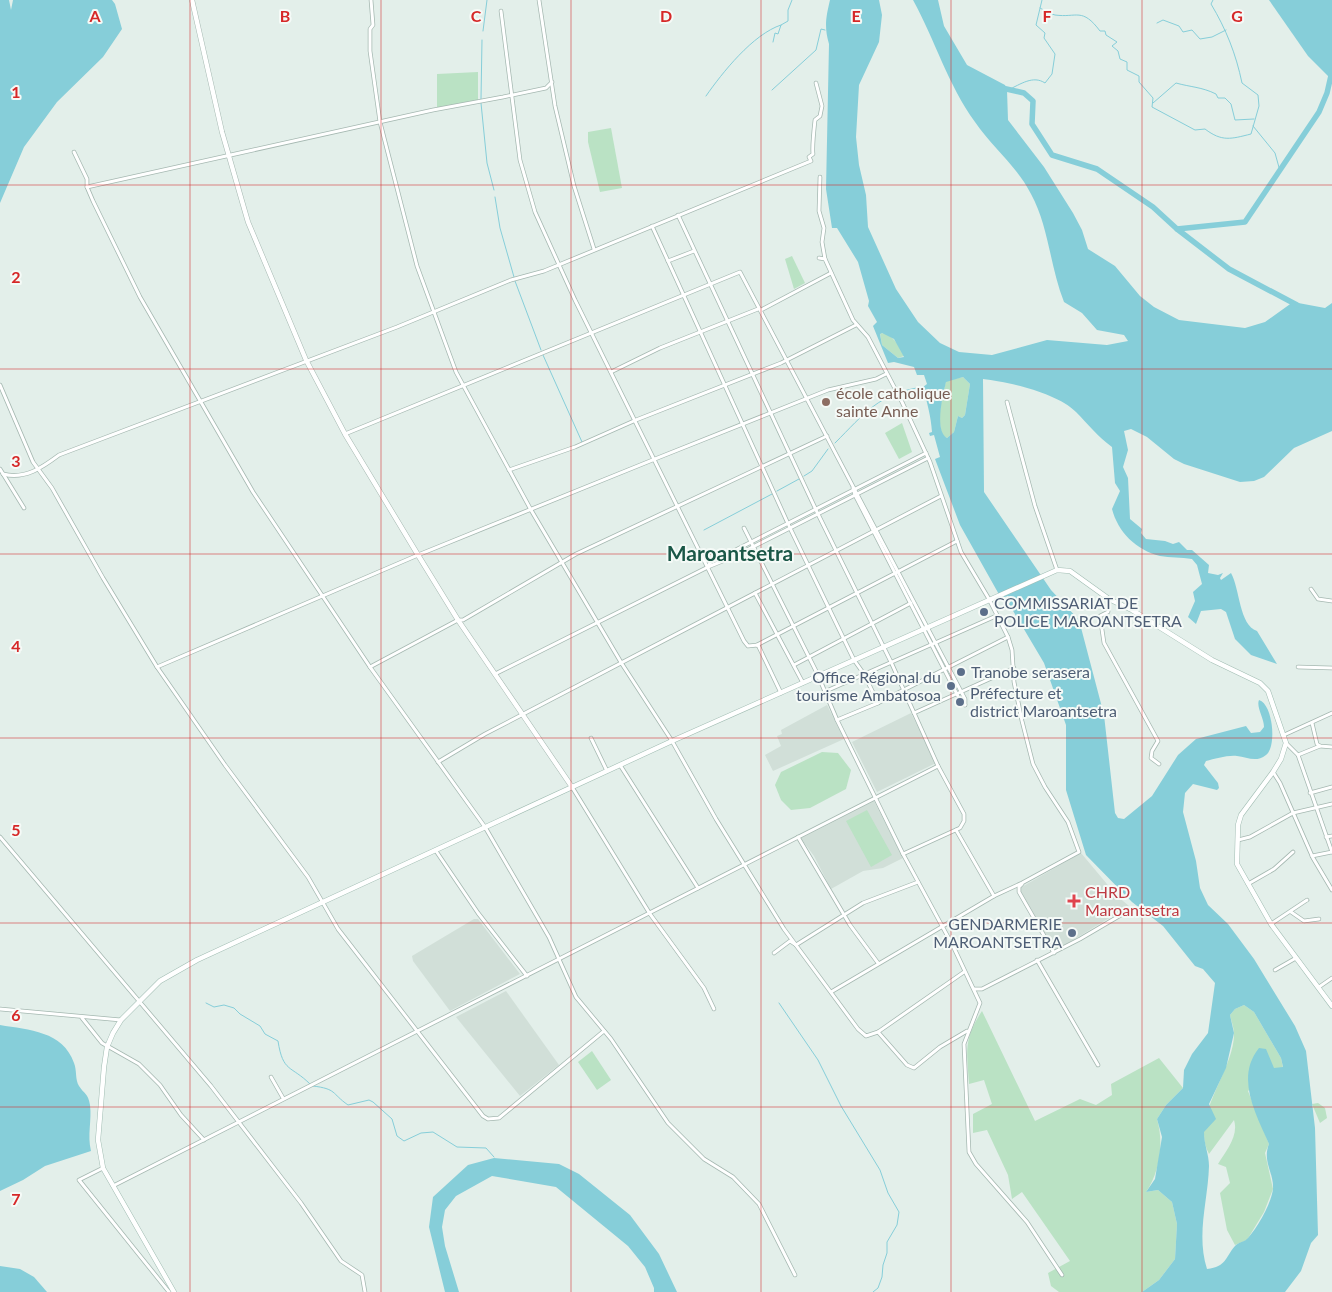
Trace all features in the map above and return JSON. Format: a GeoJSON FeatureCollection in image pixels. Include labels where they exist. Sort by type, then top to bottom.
{"type":"FeatureCollection","features":[{"type":"Feature","properties":{"kind":"main road"},"geometry":{"type":"LineString","coordinates":[[192,0],[228,156],[248,222],[306,360],[345,434],[458,620],[572,787]]}},
{"type":"Feature","properties":{"kind":"main road"},"geometry":{"type":"LineString","coordinates":[[172,1292],[171,1286],[103,1168],[98,1140],[108,1047],[121,1020],[160,981],[185,966],[672,741],[998,594],[1056,570],[1070,570],[1109,599],[1132,610],[1212,660],[1260,683],[1268,691],[1286,743],[1281,760],[1241,815],[1238,864],[1247,884],[1271,924],[1332,1006]]}},
{"type":"Feature","properties":{"kind":"street"},"geometry":{"type":"LineString","coordinates":[[371,0],[373,25],[370,29],[370,51],[380,122],[415,258],[451,361],[531,510],[622,664],[672,741],[695,785],[796,945],[860,1031],[868,1036],[878,1032],[964,972]]}},
{"type":"Feature","properties":{"kind":"street"},"geometry":{"type":"LineString","coordinates":[[539,0],[555,106],[574,186],[594,249]]}},
{"type":"Feature","properties":{"kind":"street"},"geometry":{"type":"LineString","coordinates":[[501,11],[510,95],[520,160],[535,212],[611,372],[746,644],[751,647],[757,645],[957,541]]}},
{"type":"Feature","properties":{"kind":"street"},"geometry":{"type":"LineString","coordinates":[[87,187],[380,122],[546,88],[552,82]]}},
{"type":"Feature","properties":{"kind":"street"},"geometry":{"type":"LineString","coordinates":[[3,474],[19,475],[39,469],[60,455],[433,312],[511,280],[560,264],[810,161],[809,157],[813,154],[812,146],[815,142],[814,120],[820,116],[822,106],[816,83]]}},
{"type":"Feature","properties":{"kind":"street"},"geometry":{"type":"LineString","coordinates":[[74,152],[87,180],[87,187],[140,297],[252,492],[370,667],[486,827],[542,925],[575,995],[604,1031],[668,1123],[704,1159],[733,1177],[759,1204],[795,1275]]}},
{"type":"Feature","properties":{"kind":"street"},"geometry":{"type":"LineString","coordinates":[[820,177],[819,212],[824,228],[822,242],[831,273],[856,325],[868,336],[898,394],[926,453],[968,567],[989,599],[1008,637],[1012,650],[1020,714],[1033,764],[1045,787],[1068,822],[1079,850],[1078,853],[994,896],[831,992]]}},
{"type":"Feature","properties":{"kind":"street"},"geometry":{"type":"LineString","coordinates":[[678,215],[836,552],[905,690],[938,766],[964,814],[963,825],[956,830],[903,854]]}},
{"type":"Feature","properties":{"kind":"street"},"geometry":{"type":"LineString","coordinates":[[652,226],[789,526],[830,607],[854,660],[864,674],[878,703]]}},
{"type":"Feature","properties":{"kind":"street"},"geometry":{"type":"LineString","coordinates":[[668,261],[694,251]]}},
{"type":"Feature","properties":{"kind":"street"},"geometry":{"type":"LineString","coordinates":[[820,258],[826,259]]}},
{"type":"Feature","properties":{"kind":"street"},"geometry":{"type":"LineString","coordinates":[[345,434],[544,350],[592,333],[629,316],[684,296],[740,272],[827,436],[872,530],[926,627]]}},
{"type":"Feature","properties":{"kind":"street"},"geometry":{"type":"LineString","coordinates":[[611,372],[658,348],[760,309],[831,273]]}},
{"type":"Feature","properties":{"kind":"street"},"geometry":{"type":"LineString","coordinates":[[509,470],[575,447],[636,420],[787,360],[856,325]]}},
{"type":"Feature","properties":{"kind":"street"},"geometry":{"type":"LineString","coordinates":[[157,667],[323,598],[418,555],[655,459],[835,388],[876,379],[886,374]]}},
{"type":"Feature","properties":{"kind":"street"},"geometry":{"type":"LineString","coordinates":[[0,385],[28,452],[157,667],[225,765],[308,877],[338,929],[380,986],[419,1031],[482,1116],[488,1119],[499,1118],[604,1031]]}},
{"type":"Feature","properties":{"kind":"street"},"geometry":{"type":"LineString","coordinates":[[1006,402],[1033,499],[1056,570]]}},
{"type":"Feature","properties":{"kind":"street"},"geometry":{"type":"LineString","coordinates":[[370,667],[458,620],[463,620],[562,562],[827,436]]}},
{"type":"Feature","properties":{"kind":"street"},"geometry":{"type":"LineString","coordinates":[[494,674],[711,567],[926,453]]}},
{"type":"Feature","properties":{"kind":"street"},"geometry":{"type":"LineString","coordinates":[[855,492],[928,458]]}},
{"type":"Feature","properties":{"kind":"street"},"geometry":{"type":"LineString","coordinates":[[0,469],[24,508]]}},
{"type":"Feature","properties":{"kind":"street"},"geometry":{"type":"LineString","coordinates":[[855,492],[900,571],[959,693]]}},
{"type":"Feature","properties":{"kind":"street"},"geometry":{"type":"LineString","coordinates":[[438,762],[476,739],[836,552],[872,530],[941,496]]}},
{"type":"Feature","properties":{"kind":"street"},"geometry":{"type":"LineString","coordinates":[[744,528],[818,676],[837,720],[874,790],[875,798],[980,1003],[967,1031],[963,1059],[970,1156],[1027,1222],[1062,1274]]}},
{"type":"Feature","properties":{"kind":"street"},"geometry":{"type":"LineString","coordinates":[[1311,589],[1318,599],[1332,601]]}},
{"type":"Feature","properties":{"kind":"street"},"geometry":{"type":"LineString","coordinates":[[756,593],[803,683]]}},
{"type":"Feature","properties":{"kind":"street"},"geometry":{"type":"LineString","coordinates":[[1109,599],[1108,612],[1100,616],[1104,643],[1158,741],[1152,751],[1151,758],[1159,764]]}},
{"type":"Feature","properties":{"kind":"street"},"geometry":{"type":"LineString","coordinates":[[794,665],[911,603]]}},
{"type":"Feature","properties":{"kind":"street"},"geometry":{"type":"LineString","coordinates":[[824,692],[996,616]]}},
{"type":"Feature","properties":{"kind":"street"},"geometry":{"type":"LineString","coordinates":[[837,720],[905,690],[1008,637]]}},
{"type":"Feature","properties":{"kind":"street"},"geometry":{"type":"LineString","coordinates":[[757,645],[781,693]]}},
{"type":"Feature","properties":{"kind":"street"},"geometry":{"type":"LineString","coordinates":[[1298,667],[1332,668]]}},
{"type":"Feature","properties":{"kind":"street"},"geometry":{"type":"LineString","coordinates":[[914,713],[1014,668]]}},
{"type":"Feature","properties":{"kind":"street"},"geometry":{"type":"LineString","coordinates":[[1284,735],[1332,713]]}},
{"type":"Feature","properties":{"kind":"street"},"geometry":{"type":"LineString","coordinates":[[1312,723],[1313,734],[1320,746]]}},
{"type":"Feature","properties":{"kind":"street"},"geometry":{"type":"LineString","coordinates":[[591,738],[607,771]]}},
{"type":"Feature","properties":{"kind":"street"},"geometry":{"type":"LineString","coordinates":[[1286,743],[1298,755],[1310,794],[1332,852],[1312,856]]}},
{"type":"Feature","properties":{"kind":"street"},"geometry":{"type":"LineString","coordinates":[[1298,755],[1320,746],[1332,747]]}},
{"type":"Feature","properties":{"kind":"street"},"geometry":{"type":"LineString","coordinates":[[620,765],[698,888]]}},
{"type":"Feature","properties":{"kind":"street"},"geometry":{"type":"LineString","coordinates":[[113,1186],[282,1098],[419,1031],[938,766]]}},
{"type":"Feature","properties":{"kind":"street"},"geometry":{"type":"LineString","coordinates":[[1273,772],[1312,856],[1332,890]]}},
{"type":"Feature","properties":{"kind":"street"},"geometry":{"type":"LineString","coordinates":[[572,787],[650,914],[704,988],[714,1009]]}},
{"type":"Feature","properties":{"kind":"street"},"geometry":{"type":"LineString","coordinates":[[1310,794],[1332,787]]}},
{"type":"Feature","properties":{"kind":"street"},"geometry":{"type":"LineString","coordinates":[[1238,840],[1250,837],[1293,813],[1332,804]]}},
{"type":"Feature","properties":{"kind":"street"},"geometry":{"type":"LineString","coordinates":[[956,830],[994,896]]}},
{"type":"Feature","properties":{"kind":"street"},"geometry":{"type":"LineString","coordinates":[[1326,837],[1332,836]]}},
{"type":"Feature","properties":{"kind":"street"},"geometry":{"type":"LineString","coordinates":[[0,837],[239,1120],[342,1261],[362,1275],[365,1292]]}},
{"type":"Feature","properties":{"kind":"street"},"geometry":{"type":"LineString","coordinates":[[798,837],[844,914],[878,963]]}},
{"type":"Feature","properties":{"kind":"street"},"geometry":{"type":"LineString","coordinates":[[436,850],[477,913],[527,976]]}},
{"type":"Feature","properties":{"kind":"street"},"geometry":{"type":"LineString","coordinates":[[1247,884],[1274,869],[1293,852]]}},
{"type":"Feature","properties":{"kind":"street"},"geometry":{"type":"LineString","coordinates":[[796,945],[863,903],[918,882]]}},
{"type":"Feature","properties":{"kind":"street"},"geometry":{"type":"LineString","coordinates":[[1022,883],[1019,887],[1019,892],[1054,952]]}},
{"type":"Feature","properties":{"kind":"street"},"geometry":{"type":"LineString","coordinates":[[1271,924],[1308,900]]}},
{"type":"Feature","properties":{"kind":"street"},"geometry":{"type":"LineString","coordinates":[[974,988],[982,989],[1126,912]]}},
{"type":"Feature","properties":{"kind":"street"},"geometry":{"type":"LineString","coordinates":[[1291,912],[1304,921],[1319,919]]}},
{"type":"Feature","properties":{"kind":"street"},"geometry":{"type":"LineString","coordinates":[[774,953],[790,941],[796,945]]}},
{"type":"Feature","properties":{"kind":"street"},"geometry":{"type":"LineString","coordinates":[[1275,970],[1296,958]]}},
{"type":"Feature","properties":{"kind":"street"},"geometry":{"type":"LineString","coordinates":[[1037,960],[1098,1065]]}},
{"type":"Feature","properties":{"kind":"street"},"geometry":{"type":"LineString","coordinates":[[1318,987],[1332,978]]}},
{"type":"Feature","properties":{"kind":"street"},"geometry":{"type":"LineString","coordinates":[[0,1009],[82,1018],[121,1020]]}},
{"type":"Feature","properties":{"kind":"street"},"geometry":{"type":"LineString","coordinates":[[82,1018],[101,1043],[139,1064],[148,1072],[163,1088],[181,1115],[204,1140]]}},
{"type":"Feature","properties":{"kind":"street"},"geometry":{"type":"LineString","coordinates":[[878,1032],[908,1065],[914,1068],[940,1047],[967,1031]]}},
{"type":"Feature","properties":{"kind":"street"},"geometry":{"type":"LineString","coordinates":[[271,1078],[282,1098]]}},
{"type":"Feature","properties":{"kind":"street"},"geometry":{"type":"LineString","coordinates":[[103,1168],[80,1180],[112,1224],[161,1282],[172,1292]]}},
{"type":"Feature","properties":{"kind":"street"},"geometry":{"type":"LineString","coordinates":[[161,1282],[166,1279]]}},
{"type":"Feature","properties":{"kind":"shaded area"},"geometry":{"type":"Polygon","coordinates":[[[827,705],[844,739],[773,771],[765,755],[781,746],[777,736],[782,734],[781,730],[827,705]]]}},
{"type":"Feature","properties":{"kind":"shaded area"},"geometry":{"type":"Polygon","coordinates":[[[911,713],[936,763],[877,792],[852,742],[911,713]]]}},
{"type":"Feature","properties":{"kind":"shaded area"},"geometry":{"type":"Polygon","coordinates":[[[872,797],[903,858],[883,868],[863,871],[831,889],[814,856],[799,836],[872,797]]]}},
{"type":"Feature","properties":{"kind":"shaded area","name":"CHRD Maroantsetra"},"geometry":{"type":"Polygon","coordinates":[[[1081,853],[1117,896],[1129,906],[1055,951],[1020,892],[1020,888],[1081,853]]]}},
{"type":"Feature","properties":{"kind":"shaded area"},"geometry":{"type":"Polygon","coordinates":[[[474,919],[478,919],[520,974],[450,1011],[413,961],[412,956],[474,919]]]}},
{"type":"Feature","properties":{"kind":"shaded area"},"geometry":{"type":"Polygon","coordinates":[[[506,991],[559,1065],[520,1096],[456,1017],[506,991]]]}},
{"type":"Feature","properties":{"kind":"green space"},"geometry":{"type":"Polygon","coordinates":[[[478,72],[478,100],[437,108],[437,74],[478,72]]]}},
{"type":"Feature","properties":{"kind":"green space"},"geometry":{"type":"Polygon","coordinates":[[[611,128],[622,188],[600,192],[588,142],[588,132],[611,128]]]}},
{"type":"Feature","properties":{"kind":"green space"},"geometry":{"type":"Polygon","coordinates":[[[792,256],[805,283],[794,289],[785,259],[792,256]]]}},
{"type":"Feature","properties":{"kind":"green space"},"geometry":{"type":"Polygon","coordinates":[[[880,333],[889,335],[898,344],[904,356],[898,358],[882,345],[880,333]]]}},
{"type":"Feature","properties":{"kind":"green space"},"geometry":{"type":"Polygon","coordinates":[[[963,377],[970,384],[965,415],[962,418],[958,416],[954,432],[947,438],[943,436],[940,423],[941,401],[946,381],[963,377]]]}},
{"type":"Feature","properties":{"kind":"green space"},"geometry":{"type":"Polygon","coordinates":[[[902,423],[912,452],[899,459],[885,433],[902,423]]]}},
{"type":"Feature","properties":{"kind":"green space"},"geometry":{"type":"Polygon","coordinates":[[[822,752],[838,753],[851,770],[846,789],[810,808],[791,810],[781,800],[775,785],[781,772],[822,752]]]}},
{"type":"Feature","properties":{"kind":"green space"},"geometry":{"type":"Polygon","coordinates":[[[867,810],[892,855],[871,867],[846,821],[867,810]]]}},
{"type":"Feature","properties":{"kind":"green space"},"geometry":{"type":"Polygon","coordinates":[[[1244,1005],[1254,1012],[1281,1058],[1283,1068],[1274,1069],[1248,1091],[1269,1144],[1265,1153],[1273,1189],[1264,1212],[1247,1240],[1235,1245],[1227,1230],[1220,1193],[1230,1183],[1226,1167],[1218,1164],[1233,1138],[1235,1132],[1234,1120],[1209,1154],[1204,1140],[1208,1109],[1228,1062],[1232,1047],[1234,1031],[1230,1015],[1235,1009],[1244,1005]]]}},
{"type":"Feature","properties":{"kind":"green space"},"geometry":{"type":"Polygon","coordinates":[[[982,1011],[1035,1121],[1080,1099],[1096,1105],[1112,1095],[1111,1084],[1159,1058],[1183,1088],[1166,1105],[1157,1119],[1160,1138],[1159,1157],[1155,1175],[1146,1192],[1158,1190],[1172,1202],[1177,1224],[1175,1259],[1159,1280],[1142,1292],[1059,1292],[1051,1286],[1048,1273],[1070,1261],[1022,1192],[1012,1199],[1008,1175],[987,1130],[973,1133],[973,1114],[992,1104],[984,1080],[969,1084],[967,1054],[969,1038],[982,1011]]]}},
{"type":"Feature","properties":{"kind":"green space"},"geometry":{"type":"Polygon","coordinates":[[[592,1051],[611,1080],[597,1090],[578,1062],[592,1051]]]}},
{"type":"Feature","properties":{"kind":"green space"},"geometry":{"type":"Polygon","coordinates":[[[1318,1103],[1325,1108],[1327,1118],[1320,1123],[1312,1104],[1318,1103]]]}},
{"type":"Feature","properties":{"kind":"water"},"geometry":{"type":"Polygon","coordinates":[[[0,0],[9,0],[11,10],[13,0],[112,0],[115,4],[122,29],[103,57],[57,102],[24,147],[0,203],[0,0]]]}},
{"type":"Feature","properties":{"kind":"water"},"geometry":{"type":"Polygon","coordinates":[[[830,0],[879,0],[882,15],[879,42],[859,85],[856,137],[859,165],[866,195],[868,227],[896,289],[918,322],[940,343],[959,352],[992,355],[1047,340],[1107,345],[1128,341],[1124,335],[1097,330],[1082,313],[1064,302],[1055,275],[1046,233],[1031,194],[1019,174],[965,108],[913,0],[938,0],[944,26],[967,65],[1005,85],[1007,90],[1008,120],[1044,167],[1073,213],[1082,230],[1088,249],[1115,266],[1140,296],[1154,307],[1179,320],[1245,328],[1265,322],[1293,302],[1325,308],[1332,303],[1332,431],[1294,448],[1264,477],[1254,481],[1240,482],[1184,464],[1174,459],[1147,437],[1131,429],[1124,431],[1128,450],[1123,467],[1128,478],[1130,519],[1142,529],[1141,533],[1146,539],[1173,544],[1179,542],[1187,550],[1192,550],[1209,565],[1208,573],[1218,575],[1223,573],[1220,578],[1221,580],[1231,573],[1247,622],[1257,631],[1277,664],[1251,655],[1235,639],[1226,612],[1221,609],[1201,611],[1196,624],[1188,617],[1195,601],[1193,592],[1202,584],[1197,565],[1192,559],[1164,557],[1151,553],[1136,545],[1123,532],[1112,509],[1120,491],[1115,483],[1112,447],[1076,412],[1057,399],[1032,389],[983,379],[984,492],[1051,590],[1079,620],[1104,715],[1115,813],[1118,818],[1124,819],[1152,796],[1178,755],[1196,739],[1246,726],[1251,733],[1260,732],[1264,727],[1258,703],[1259,700],[1268,709],[1272,726],[1272,744],[1266,755],[1259,759],[1233,756],[1206,761],[1204,765],[1218,783],[1219,788],[1217,790],[1193,784],[1185,793],[1183,812],[1196,861],[1200,888],[1208,905],[1228,924],[1254,959],[1295,1026],[1306,1051],[1315,1128],[1318,1235],[1311,1243],[1301,1271],[1285,1292],[1142,1292],[1159,1280],[1175,1259],[1177,1224],[1172,1202],[1158,1190],[1146,1192],[1155,1179],[1162,1137],[1157,1119],[1166,1105],[1183,1088],[1184,1070],[1192,1054],[1208,1033],[1215,983],[1203,969],[1195,966],[1163,926],[1132,902],[1086,855],[1066,790],[1066,725],[1044,663],[1009,604],[1011,601],[1008,596],[1001,598],[960,525],[935,459],[940,457],[934,435],[930,436],[929,433],[932,432],[923,387],[927,384],[924,375],[917,375],[914,367],[894,362],[888,363],[873,326],[877,322],[868,306],[869,301],[858,262],[837,228],[832,228],[826,189],[829,44],[826,22],[830,0]],[[882,333],[880,334],[882,345],[898,358],[904,357],[894,339],[882,333]],[[963,377],[946,382],[940,420],[943,434],[947,438],[954,432],[958,416],[962,418],[965,415],[970,384],[963,377]],[[1244,1005],[1235,1009],[1230,1015],[1234,1033],[1226,1068],[1209,1104],[1216,1119],[1204,1132],[1209,1166],[1203,1218],[1204,1256],[1207,1269],[1222,1264],[1236,1245],[1247,1239],[1252,1233],[1267,1208],[1273,1189],[1267,1161],[1269,1144],[1250,1096],[1248,1084],[1249,1071],[1252,1060],[1259,1048],[1266,1049],[1274,1068],[1283,1067],[1281,1058],[1254,1012],[1244,1005]]]}},
{"type":"Feature","properties":{"kind":"water"},"geometry":{"type":"Polygon","coordinates":[[[1269,0],[1332,0],[1332,80],[1308,56],[1269,0]]]}},
{"type":"Feature","properties":{"kind":"water"},"geometry":{"type":"Polygon","coordinates":[[[0,1025],[44,1034],[62,1044],[69,1052],[75,1066],[78,1084],[89,1101],[89,1139],[91,1151],[45,1166],[23,1180],[0,1191],[0,1025]]]}},
{"type":"Feature","properties":{"kind":"water"},"geometry":{"type":"Polygon","coordinates":[[[494,1158],[559,1164],[579,1174],[630,1215],[659,1254],[677,1292],[654,1292],[645,1267],[628,1246],[556,1187],[492,1176],[456,1196],[445,1210],[442,1227],[445,1246],[459,1292],[445,1292],[429,1227],[433,1197],[468,1165],[494,1158]]]}},
{"type":"Feature","properties":{"kind":"water"},"geometry":{"type":"Polygon","coordinates":[[[0,1266],[20,1269],[34,1277],[47,1292],[0,1292],[0,1266]]]}},
{"type":"Feature","properties":{"kind":"waterway"},"geometry":{"type":"LineString","coordinates":[[483,31],[487,0]]}},
{"type":"Feature","properties":{"kind":"waterway"},"geometry":{"type":"LineString","coordinates":[[773,42],[775,33],[778,34],[781,25],[788,21],[788,10],[792,0]]}},
{"type":"Feature","properties":{"kind":"waterway"},"geometry":{"type":"LineString","coordinates":[[1008,90],[1031,80],[1045,83],[1052,74],[1055,54],[1044,38],[1045,33],[1036,25],[1042,0]]}},
{"type":"Feature","properties":{"kind":"waterway"},"geometry":{"type":"LineString","coordinates":[[1040,8],[1055,15],[1084,16],[1100,31],[1105,31],[1106,35],[1117,42],[1112,46],[1118,51],[1120,59],[1127,62],[1127,70],[1139,76],[1139,82],[1153,98],[1152,107],[1195,130],[1205,129],[1222,138],[1251,134],[1259,106],[1258,95],[1242,83],[1230,42],[1211,4],[1213,0]]}},
{"type":"Feature","properties":{"kind":"waterway"},"geometry":{"type":"LineString","coordinates":[[1157,23],[1163,20],[1179,26],[1183,32],[1192,30],[1200,39],[1212,37],[1226,30]]}},
{"type":"Feature","properties":{"kind":"waterway"},"geometry":{"type":"LineString","coordinates":[[706,96],[729,66],[749,45],[770,30],[781,25]]}},
{"type":"Feature","properties":{"kind":"waterway"},"geometry":{"type":"LineString","coordinates":[[772,90],[816,50],[821,29],[825,30]]}},
{"type":"Feature","properties":{"kind":"waterway"},"geometry":{"type":"LineString","coordinates":[[481,99],[482,40]]}},
{"type":"Feature","properties":{"kind":"waterway"},"geometry":{"type":"LineString","coordinates":[[1002,88],[1024,93],[1033,101],[1032,124],[1052,155],[1097,169],[1153,207],[1177,229],[1245,222],[1319,112],[1327,93],[1332,71]]}},
{"type":"Feature","properties":{"kind":"waterway"},"geometry":{"type":"LineString","coordinates":[[1153,103],[1176,83],[1206,90],[1216,94],[1218,98],[1225,98],[1231,104],[1235,120],[1254,119]]}},
{"type":"Feature","properties":{"kind":"waterway"},"geometry":{"type":"LineString","coordinates":[[481,103],[487,163],[494,190]]}},
{"type":"Feature","properties":{"kind":"waterway"},"geometry":{"type":"LineString","coordinates":[[1253,126],[1275,153],[1280,171]]}},
{"type":"Feature","properties":{"kind":"waterway"},"geometry":{"type":"LineString","coordinates":[[495,197],[500,228],[514,277]]}},
{"type":"Feature","properties":{"kind":"waterway"},"geometry":{"type":"LineString","coordinates":[[1177,229],[1229,269],[1297,305]]}},
{"type":"Feature","properties":{"kind":"waterway"},"geometry":{"type":"LineString","coordinates":[[515,281],[541,350]]}},
{"type":"Feature","properties":{"kind":"waterway"},"geometry":{"type":"LineString","coordinates":[[543,355],[582,442]]}},
{"type":"Feature","properties":{"kind":"waterway"},"geometry":{"type":"LineString","coordinates":[[835,443],[864,414],[884,399],[895,394],[923,387]]}},
{"type":"Feature","properties":{"kind":"waterway"},"geometry":{"type":"LineString","coordinates":[[804,476],[812,471],[828,449]]}},
{"type":"Feature","properties":{"kind":"waterway"},"geometry":{"type":"LineString","coordinates":[[777,491],[799,479]]}},
{"type":"Feature","properties":{"kind":"waterway"},"geometry":{"type":"LineString","coordinates":[[704,530],[772,494]]}},
{"type":"Feature","properties":{"kind":"waterway"},"geometry":{"type":"LineString","coordinates":[[206,1003],[214,1007],[224,1005],[234,1008],[240,1014],[260,1026],[265,1034],[278,1041],[285,1064],[310,1084]]}},
{"type":"Feature","properties":{"kind":"waterway"},"geometry":{"type":"LineString","coordinates":[[779,1003],[818,1060],[841,1106],[880,1170],[888,1193],[899,1212],[897,1225],[887,1242],[887,1253],[882,1277],[878,1288],[873,1292]]}},
{"type":"Feature","properties":{"kind":"waterway"},"geometry":{"type":"LineString","coordinates":[[313,1086],[330,1090],[348,1105],[369,1100],[373,1102],[392,1119],[397,1136],[404,1141],[421,1133],[433,1132],[457,1147],[486,1148],[494,1157]]}},
{"type":"Feature","properties":{"kind":"place","name":"école catholique sainte Anne"},"geometry":{"type":"Point","coordinates":[826,402]}},
{"type":"Feature","properties":{"kind":"place","name":"COMMISSARIAT DE POLICE MAROANTSETRA"},"geometry":{"type":"Point","coordinates":[984,612]}},
{"type":"Feature","properties":{"kind":"place","name":"Tranobe serasera"},"geometry":{"type":"Point","coordinates":[961,672]}},
{"type":"Feature","properties":{"kind":"place","name":"Office Régional du tourisme Ambatosoa"},"geometry":{"type":"Point","coordinates":[951,686]}},
{"type":"Feature","properties":{"kind":"place","name":"Préfecture et district Maroantsetra"},"geometry":{"type":"Point","coordinates":[960,702]}},
{"type":"Feature","properties":{"kind":"place","name":"CHRD Maroantsetra"},"geometry":{"type":"Point","coordinates":[1074,901]}},
{"type":"Feature","properties":{"kind":"place","name":"GENDARMERIE MAROANTSETRA"},"geometry":{"type":"Point","coordinates":[1072,933]}},
{"type":"Feature","properties":{"kind":"district","name":"Maroantsetra"},"geometry":{"type":"Point","coordinates":[730,554]}}]}
